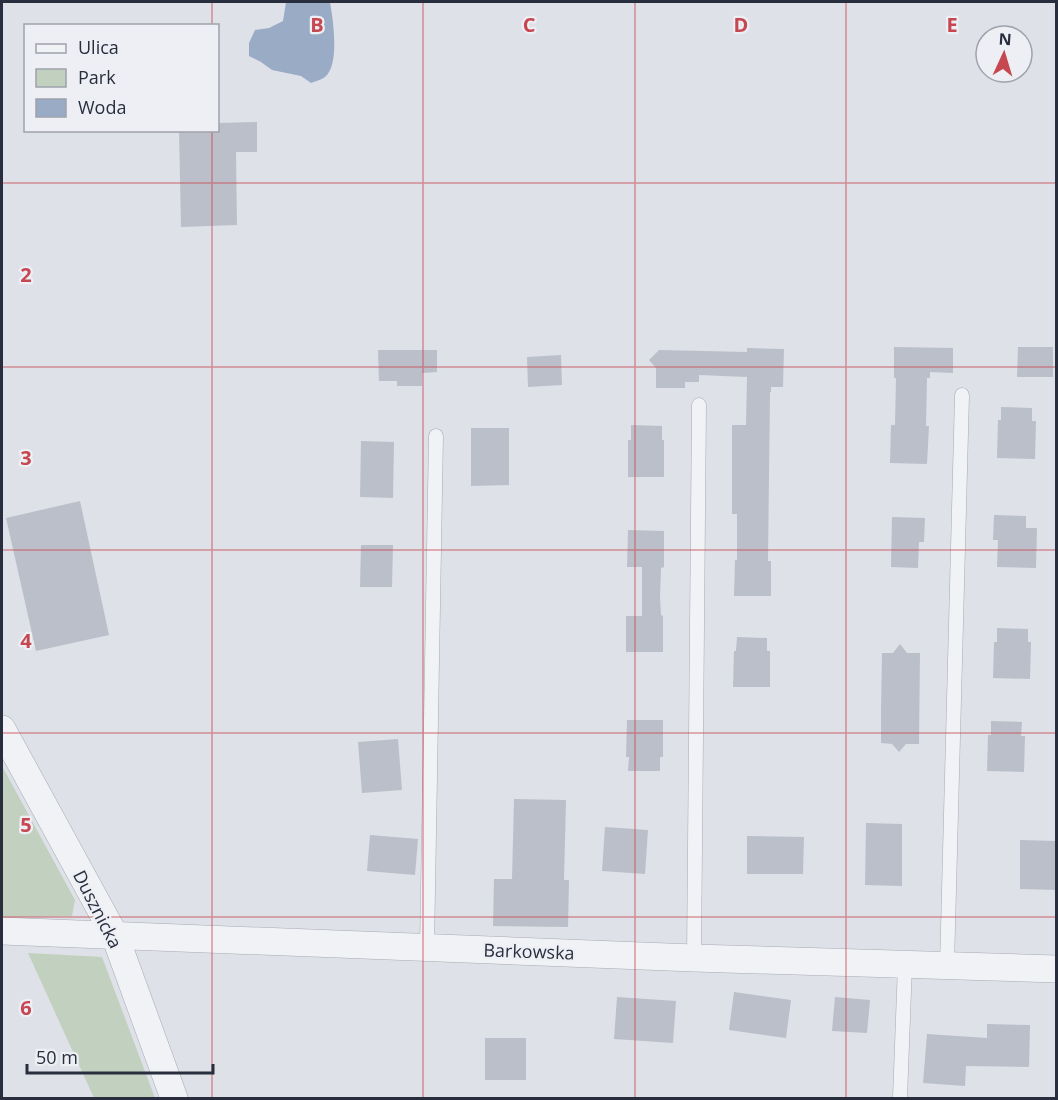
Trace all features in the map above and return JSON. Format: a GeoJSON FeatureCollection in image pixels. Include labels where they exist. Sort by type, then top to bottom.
{"type":"FeatureCollection","features":[{"type":"Feature","properties":{"kind":"street","name":"Dusznicka"},"geometry":{"type":"LineString","coordinates":[[2,729],[115,936],[174,1098]]}},
{"type":"Feature","properties":{"kind":"street","name":"Barkowska"},"geometry":{"type":"LineString","coordinates":[[2,931],[694,958],[1056,969]]}},
{"type":"Feature","properties":{"kind":"lane"},"geometry":{"type":"LineString","coordinates":[[947,966],[962,395]]}},
{"type":"Feature","properties":{"kind":"lane"},"geometry":{"type":"LineString","coordinates":[[694,958],[699,405]]}},
{"type":"Feature","properties":{"kind":"lane"},"geometry":{"type":"LineString","coordinates":[[427,947],[436,436]]}},
{"type":"Feature","properties":{"kind":"lane"},"geometry":{"type":"LineString","coordinates":[[900,1098],[905,965]]}},
{"type":"Feature","properties":{"kind":"green space"},"geometry":{"type":"Polygon","coordinates":[[[2,766],[75,900],[72,916],[2,917],[2,766]]]}},
{"type":"Feature","properties":{"kind":"green space"},"geometry":{"type":"Polygon","coordinates":[[[28,953],[102,957],[155,1098],[94,1098],[28,953]]]}},
{"type":"Feature","properties":{"kind":"water"},"geometry":{"type":"Polygon","coordinates":[[[286,2],[330,2],[334,30],[333,63],[330,71],[322,79],[311,83],[301,76],[272,70],[249,56],[249,43],[255,30],[269,28],[283,21],[286,2]]]}},
{"type":"Feature","properties":{"kind":"building"},"geometry":{"type":"Polygon","coordinates":[[[257,122],[257,152],[236,152],[237,225],[181,227],[179,132],[219,132],[219,123],[257,122]]]}},
{"type":"Feature","properties":{"kind":"building"},"geometry":{"type":"Polygon","coordinates":[[[894,347],[953,348],[953,373],[930,372],[930,378],[927,378],[926,426],[929,426],[927,464],[890,463],[891,425],[895,425],[894,347]]]}},
{"type":"Feature","properties":{"kind":"building"},"geometry":{"type":"Polygon","coordinates":[[[1018,347],[1053,347],[1053,377],[1017,377],[1018,347]]]}},
{"type":"Feature","properties":{"kind":"building"},"geometry":{"type":"Polygon","coordinates":[[[747,348],[784,349],[783,387],[771,387],[770,392],[768,561],[771,561],[771,596],[734,596],[737,514],[732,514],[732,425],[746,425],[747,377],[699,375],[699,382],[685,382],[685,388],[656,388],[656,368],[649,360],[659,350],[747,352],[747,348]]]}},
{"type":"Feature","properties":{"kind":"building"},"geometry":{"type":"Polygon","coordinates":[[[378,350],[437,350],[437,372],[422,373],[422,386],[397,386],[397,381],[379,381],[378,350]]]}},
{"type":"Feature","properties":{"kind":"building"},"geometry":{"type":"Polygon","coordinates":[[[561,355],[562,385],[528,387],[527,357],[561,355]]]}},
{"type":"Feature","properties":{"kind":"building"},"geometry":{"type":"Polygon","coordinates":[[[1001,407],[1032,408],[1032,421],[1036,421],[1035,459],[997,458],[998,420],[1001,420],[1001,407]]]}},
{"type":"Feature","properties":{"kind":"building"},"geometry":{"type":"Polygon","coordinates":[[[631,425],[662,426],[664,477],[628,477],[628,440],[631,440],[631,425]]]}},
{"type":"Feature","properties":{"kind":"building"},"geometry":{"type":"Polygon","coordinates":[[[471,428],[509,428],[509,485],[471,486],[471,428]]]}},
{"type":"Feature","properties":{"kind":"building"},"geometry":{"type":"Polygon","coordinates":[[[361,441],[394,442],[393,498],[360,497],[361,441]]]}},
{"type":"Feature","properties":{"kind":"building"},"geometry":{"type":"Polygon","coordinates":[[[80,501],[109,635],[36,651],[6,518],[80,501]]]}},
{"type":"Feature","properties":{"kind":"building"},"geometry":{"type":"Polygon","coordinates":[[[994,515],[1026,516],[1026,528],[1037,528],[1036,568],[997,567],[998,540],[993,540],[994,515]]]}},
{"type":"Feature","properties":{"kind":"building"},"geometry":{"type":"Polygon","coordinates":[[[892,517],[925,518],[924,542],[919,542],[918,568],[891,567],[892,517]]]}},
{"type":"Feature","properties":{"kind":"building"},"geometry":{"type":"Polygon","coordinates":[[[628,530],[664,531],[664,567],[661,568],[660,597],[661,615],[663,616],[663,652],[626,652],[626,616],[642,616],[642,567],[627,567],[628,530]]]}},
{"type":"Feature","properties":{"kind":"building"},"geometry":{"type":"Polygon","coordinates":[[[361,545],[393,545],[392,587],[360,587],[361,545]]]}},
{"type":"Feature","properties":{"kind":"building"},"geometry":{"type":"Polygon","coordinates":[[[997,628],[1028,629],[1028,642],[1031,642],[1030,679],[993,678],[994,642],[997,642],[997,628]]]}},
{"type":"Feature","properties":{"kind":"building"},"geometry":{"type":"Polygon","coordinates":[[[737,637],[767,638],[767,651],[770,651],[770,687],[733,687],[734,651],[736,651],[737,637]]]}},
{"type":"Feature","properties":{"kind":"building"},"geometry":{"type":"Polygon","coordinates":[[[900,644],[907,653],[920,653],[919,744],[906,744],[899,752],[892,744],[881,743],[881,711],[882,653],[893,653],[900,644]]]}},
{"type":"Feature","properties":{"kind":"building"},"geometry":{"type":"Polygon","coordinates":[[[627,720],[663,720],[663,757],[660,757],[660,771],[628,771],[627,720]]]}},
{"type":"Feature","properties":{"kind":"building"},"geometry":{"type":"Polygon","coordinates":[[[991,721],[1022,722],[1021,736],[1025,736],[1024,772],[987,771],[988,735],[991,735],[991,721]]]}},
{"type":"Feature","properties":{"kind":"building"},"geometry":{"type":"Polygon","coordinates":[[[398,739],[402,790],[362,793],[358,742],[398,739]]]}},
{"type":"Feature","properties":{"kind":"building"},"geometry":{"type":"Polygon","coordinates":[[[514,799],[566,800],[564,880],[569,880],[568,927],[493,926],[494,879],[512,879],[514,799]]]}},
{"type":"Feature","properties":{"kind":"building"},"geometry":{"type":"Polygon","coordinates":[[[866,823],[902,824],[902,886],[865,885],[866,823]]]}},
{"type":"Feature","properties":{"kind":"building"},"geometry":{"type":"Polygon","coordinates":[[[605,827],[648,830],[645,874],[602,871],[605,827]]]}},
{"type":"Feature","properties":{"kind":"building"},"geometry":{"type":"Polygon","coordinates":[[[370,835],[418,839],[415,875],[367,871],[370,835]]]}},
{"type":"Feature","properties":{"kind":"building"},"geometry":{"type":"Polygon","coordinates":[[[747,836],[804,837],[803,874],[747,874],[747,836]]]}},
{"type":"Feature","properties":{"kind":"building"},"geometry":{"type":"Polygon","coordinates":[[[1020,840],[1056,841],[1056,890],[1020,889],[1020,840]]]}},
{"type":"Feature","properties":{"kind":"building"},"geometry":{"type":"Polygon","coordinates":[[[734,992],[791,1000],[786,1038],[729,1030],[734,992]]]}},
{"type":"Feature","properties":{"kind":"building"},"geometry":{"type":"Polygon","coordinates":[[[617,997],[676,1001],[673,1043],[614,1039],[617,997]]]}},
{"type":"Feature","properties":{"kind":"building"},"geometry":{"type":"Polygon","coordinates":[[[835,997],[870,1000],[867,1033],[832,1031],[835,997]]]}},
{"type":"Feature","properties":{"kind":"building"},"geometry":{"type":"Polygon","coordinates":[[[987,1024],[1030,1025],[1029,1067],[966,1066],[965,1086],[923,1083],[927,1034],[987,1038],[987,1024]]]}},
{"type":"Feature","properties":{"kind":"building"},"geometry":{"type":"Polygon","coordinates":[[[485,1038],[526,1038],[526,1080],[485,1080],[485,1038]]]}}]}
